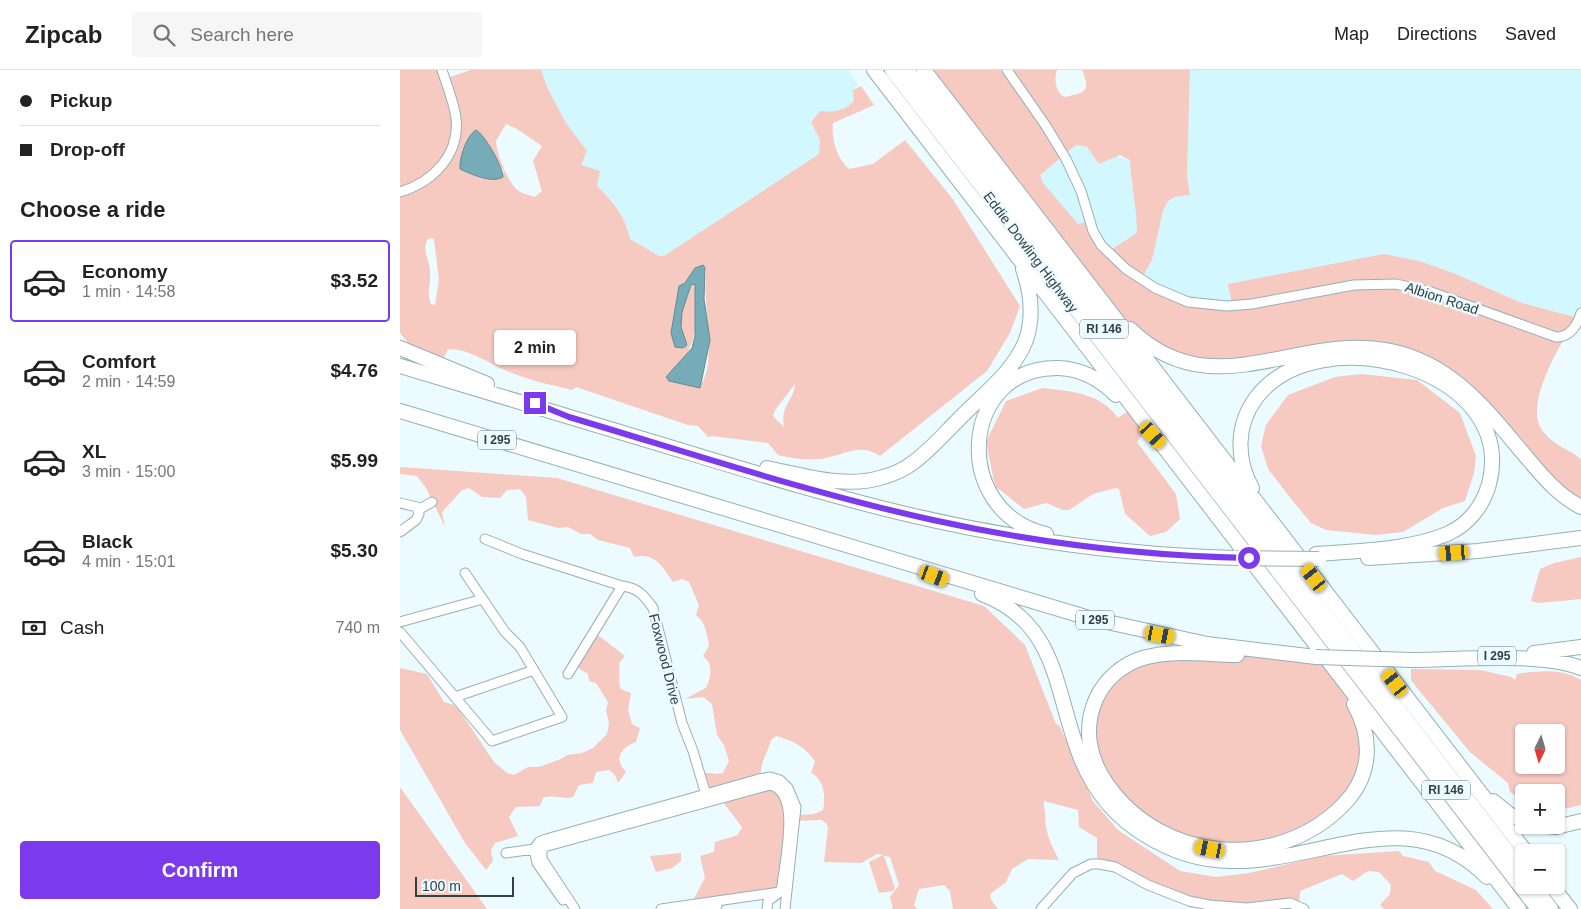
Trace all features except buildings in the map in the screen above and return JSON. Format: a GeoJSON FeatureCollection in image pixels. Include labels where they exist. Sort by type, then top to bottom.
{"type":"FeatureCollection","features":[{"type":"Feature","properties":{"kind":"highway","name":"Eddie Dowling Highway"},"geometry":{"type":"LineString","coordinates":[[892,70],[1538,909]]}},
{"type":"Feature","properties":{"kind":"highway","name":"Eddie Dowling Highway"},"geometry":{"type":"LineString","coordinates":[[907,70],[1515,861]]}},
{"type":"Feature","properties":{"kind":"highway"},"geometry":{"type":"LineString","coordinates":[[924,70],[1520,844]]}},
{"type":"Feature","properties":{"kind":"highway"},"geometry":{"type":"LineString","coordinates":[[878,74],[1518,909]]}},
{"type":"Feature","properties":{"kind":"highway"},"geometry":{"type":"LineString","coordinates":[[672,448],[791,473],[848,482],[883,478],[908,466],[927,451],[1002,375],[1022,348],[1030,323],[1031,299],[1023,270],[1007,243]]}},
{"type":"Feature","properties":{"kind":"highway"},"geometry":{"type":"LineString","coordinates":[[1073,265],[1140,338],[1166,355],[1191,364],[1212,368],[1232,367],[1350,347],[1392,351],[1429,364],[1466,389],[1546,481],[1562,496],[1581,507]]}},
{"type":"Feature","properties":{"kind":"highway"},"geometry":{"type":"LineString","coordinates":[[400,348],[569,417]]}},
{"type":"Feature","properties":{"kind":"highway"},"geometry":{"type":"LineString","coordinates":[[1280,533],[1249,483],[1240,452],[1246,416],[1257,398],[1270,384],[1292,371],[1318,362],[1350,357],[1374,358],[1398,363],[1424,373],[1446,386],[1466,403],[1484,428],[1490,444],[1492,461],[1491,477],[1485,496],[1470,518],[1456,529],[1432,539],[1318,556]]}},
{"type":"Feature","properties":{"kind":"highway"},"geometry":{"type":"LineString","coordinates":[[400,366],[820,492],[912,515],[1004,534],[1123,550],[1236,558],[1478,551],[1581,538]]}},
{"type":"Feature","properties":{"kind":"highway"},"geometry":{"type":"LineString","coordinates":[[1123,550],[1034,530],[1020,524],[1002,510],[987,490],[979,466],[978,441],[984,417],[996,397],[1019,378],[1039,370],[1068,368],[1090,375],[1108,387],[1164,447]]}},
{"type":"Feature","properties":{"kind":"highway","name":"I 295"},"geometry":{"type":"LineString","coordinates":[[400,411],[1112,624],[1207,644],[1313,657],[1414,660],[1484,658],[1581,647]]}},
{"type":"Feature","properties":{"kind":"highway"},"geometry":{"type":"LineString","coordinates":[[883,556],[986,596],[1003,604],[1026,621],[1038,636],[1051,660],[1079,752],[1091,778],[1119,815],[1152,839],[1172,849],[1195,857],[1232,861],[1268,858],[1384,838],[1417,838],[1449,848],[1469,861],[1492,881],[1518,909]]}},
{"type":"Feature","properties":{"kind":"highway"},"geometry":{"type":"LineString","coordinates":[[1313,657],[1164,654],[1148,656],[1128,664],[1107,682],[1092,709],[1089,742],[1099,773],[1115,796],[1140,820],[1186,844],[1210,849],[1243,850],[1266,847],[1296,838],[1321,824],[1347,801],[1360,782],[1367,762],[1368,742],[1362,720],[1333,666]]}},
{"type":"Feature","properties":{"kind":"highway"},"geometry":{"type":"LineString","coordinates":[[1414,660],[1539,660],[1567,663],[1581,668]]}},
{"type":"Feature","properties":{"kind":"highway"},"geometry":{"type":"LineString","coordinates":[[1453,758],[1496,804],[1515,816]]}},
{"type":"Feature","properties":{"kind":"highway"},"geometry":{"type":"LineString","coordinates":[[1565,824],[1581,821]]}},
{"type":"Feature","properties":{"kind":"highway"},"geometry":{"type":"LineString","coordinates":[[1540,894],[1551,909]]}},
{"type":"Feature","properties":{"kind":"highway"},"geometry":{"type":"LineString","coordinates":[[1558,894],[1570,909]]}},
{"type":"Feature","properties":{"kind":"street"},"geometry":{"type":"LineString","coordinates":[[400,192],[418,185],[435,174],[444,164],[453,145],[456,120],[442,70]]}},
{"type":"Feature","properties":{"kind":"street","name":"Albion Road"},"geometry":{"type":"LineString","coordinates":[[1007,70],[1061,149],[1076,180],[1093,231],[1111,257],[1136,277],[1166,294],[1198,304],[1227,306],[1252,304],[1354,285],[1385,283],[1431,292],[1556,337],[1570,333],[1576,326],[1581,313]]}},
{"type":"Feature","properties":{"kind":"street"},"geometry":{"type":"LineString","coordinates":[[400,532],[416,520],[418,510],[432,502]]}},
{"type":"Feature","properties":{"kind":"street"},"geometry":{"type":"LineString","coordinates":[[400,503],[413,504],[418,510]]}},
{"type":"Feature","properties":{"kind":"street","name":"Foxwood Drive"},"geometry":{"type":"LineString","coordinates":[[485,539],[522,554],[622,586],[634,587],[644,595],[652,608],[682,723],[693,750],[706,798]]}},
{"type":"Feature","properties":{"kind":"street"},"geometry":{"type":"LineString","coordinates":[[400,632],[492,741],[562,716],[520,647],[505,632],[465,572]]}},
{"type":"Feature","properties":{"kind":"street"},"geometry":{"type":"LineString","coordinates":[[568,674],[622,586]]}},
{"type":"Feature","properties":{"kind":"street"},"geometry":{"type":"LineString","coordinates":[[400,622],[483,599]]}},
{"type":"Feature","properties":{"kind":"street"},"geometry":{"type":"LineString","coordinates":[[455,697],[534,670]]}},
{"type":"Feature","properties":{"kind":"street"},"geometry":{"type":"LineString","coordinates":[[506,854],[534,849],[539,842],[546,839],[643,815],[760,782],[776,786],[784,794],[789,806],[782,895],[785,909]]}},
{"type":"Feature","properties":{"kind":"street"},"geometry":{"type":"LineString","coordinates":[[575,909],[542,860],[542,850],[544,847],[643,815]]}},
{"type":"Feature","properties":{"kind":"street"},"geometry":{"type":"LineString","coordinates":[[534,849],[537,863],[568,909]]}},
{"type":"Feature","properties":{"kind":"street"},"geometry":{"type":"LineString","coordinates":[[1041,909],[1073,873],[1091,864],[1106,864],[1115,867],[1188,905],[1247,908],[1290,903],[1303,908]]}},
{"type":"Feature","properties":{"kind":"street"},"geometry":{"type":"LineString","coordinates":[[661,909],[782,895]]}},
{"type":"Feature","properties":{"kind":"street"},"geometry":{"type":"LineString","coordinates":[[698,909],[782,895]]}},
{"type":"Feature","properties":{"kind":"street"},"geometry":{"type":"LineString","coordinates":[[767,909],[768,901],[782,895]]}},
{"type":"Feature","properties":{"kind":"shaded area"},"geometry":{"type":"Polygon","coordinates":[[[400,70],[444,70],[447,78],[471,70],[541,70],[548,89],[566,123],[587,151],[581,165],[600,171],[597,186],[618,210],[630,239],[659,256],[664,256],[819,154],[820,140],[811,122],[820,111],[838,111],[850,105],[854,101],[853,90],[861,86],[874,105],[833,123],[834,142],[841,160],[849,169],[873,164],[905,140],[952,198],[1020,306],[1010,333],[987,371],[880,456],[866,450],[859,450],[814,459],[778,455],[768,443],[708,437],[698,426],[688,425],[576,387],[572,390],[542,383],[505,370],[464,351],[448,349],[442,362],[416,352],[400,333],[400,70]],[[506,124],[496,141],[501,160],[511,183],[521,192],[535,197],[542,191],[533,161],[542,146],[506,124]],[[474,134],[462,153],[460,165],[502,177],[504,171],[488,143],[479,136],[474,134]],[[434,239],[427,240],[425,248],[430,268],[429,296],[431,304],[435,305],[439,280],[434,239]],[[702,268],[698,285],[693,341],[673,378],[698,387],[707,371],[709,346],[706,269],[702,268]],[[795,384],[775,410],[773,416],[784,427],[785,408],[795,384]]]}},
{"type":"Feature","properties":{"kind":"shaded area"},"geometry":{"type":"Polygon","coordinates":[[[541,70],[849,70],[858,85],[853,90],[854,101],[846,108],[839,112],[820,111],[812,119],[811,122],[820,140],[819,154],[664,256],[659,256],[630,239],[629,231],[613,201],[596,186],[581,165],[587,151],[566,123],[548,89],[541,70]]]}},
{"type":"Feature","properties":{"kind":"shaded area"},"geometry":{"type":"Polygon","coordinates":[[[925,70],[1057,70],[1056,85],[1064,97],[1085,90],[1086,83],[1082,70],[1190,70],[1187,176],[1190,195],[1175,197],[1168,201],[1163,211],[1152,260],[1142,278],[1175,292],[1196,299],[1232,304],[1228,284],[1384,254],[1419,261],[1451,272],[1522,303],[1578,318],[1563,341],[1547,372],[1537,405],[1537,419],[1542,430],[1551,440],[1581,459],[1581,504],[1573,500],[1510,434],[1415,356],[1215,366],[1150,344],[1121,315],[925,70]],[[1076,145],[1040,175],[1043,183],[1078,224],[1091,221],[1109,251],[1137,233],[1130,160],[1120,155],[1099,164],[1087,147],[1076,145]]]}},
{"type":"Feature","properties":{"kind":"shaded area"},"geometry":{"type":"Polygon","coordinates":[[[1190,70],[1581,70],[1581,312],[1578,318],[1522,303],[1451,272],[1419,261],[1229,289],[1232,304],[1206,302],[1183,297],[1142,278],[1152,260],[1163,211],[1168,201],[1190,191],[1187,176],[1190,70]]]}},
{"type":"Feature","properties":{"kind":"shaded area"},"geometry":{"type":"Polygon","coordinates":[[[476,130],[493,152],[503,177],[487,179],[460,169],[464,147],[476,130]]]}},
{"type":"Feature","properties":{"kind":"shaded area"},"geometry":{"type":"Polygon","coordinates":[[[1076,145],[1130,160],[1131,180],[1137,210],[1137,233],[1109,251],[1091,222],[1078,224],[1042,183],[1040,175],[1076,145]]]}},
{"type":"Feature","properties":{"kind":"shaded area"},"geometry":{"type":"Polygon","coordinates":[[[703,265],[705,268],[704,299],[710,340],[700,388],[669,381],[666,377],[692,348],[695,336],[695,284],[691,285],[682,312],[681,327],[687,345],[683,348],[675,347],[671,333],[679,286],[685,283],[695,268],[703,265]]]}},
{"type":"Feature","properties":{"kind":"shaded area"},"geometry":{"type":"Polygon","coordinates":[[[1361,374],[1417,380],[1460,413],[1476,456],[1474,473],[1465,501],[1443,508],[1403,532],[1376,535],[1326,530],[1311,523],[1292,500],[1268,469],[1261,446],[1266,425],[1288,395],[1335,377],[1361,374]]]}},
{"type":"Feature","properties":{"kind":"shaded area"},"geometry":{"type":"Polygon","coordinates":[[[1042,388],[1074,392],[1094,398],[1103,403],[1118,418],[1131,409],[1148,428],[1137,442],[1176,494],[1180,519],[1166,532],[1150,536],[1125,514],[1119,489],[1116,488],[1093,494],[1069,510],[1063,510],[1046,503],[1024,509],[995,486],[986,442],[1006,401],[1042,388]]]}},
{"type":"Feature","properties":{"kind":"shaded area"},"geometry":{"type":"Polygon","coordinates":[[[400,467],[557,478],[984,606],[1025,645],[1056,724],[1059,725],[1093,801],[1118,830],[1180,871],[1216,877],[1249,873],[1323,856],[1399,851],[1403,856],[1429,862],[1435,871],[1476,890],[1493,909],[1384,909],[1380,905],[1390,894],[1391,885],[1379,872],[1368,871],[1353,881],[1342,874],[1300,891],[1299,905],[1302,909],[1238,909],[1237,904],[1191,898],[1097,862],[1097,838],[1079,827],[1078,810],[1044,801],[1047,832],[1059,860],[1028,859],[1012,869],[1006,882],[990,894],[991,900],[998,909],[953,909],[950,891],[944,885],[919,889],[914,905],[917,909],[893,909],[890,897],[899,885],[890,857],[884,856],[895,888],[893,891],[879,893],[869,862],[883,855],[877,854],[861,863],[824,862],[828,828],[826,823],[821,820],[793,821],[787,892],[698,909],[661,909],[691,904],[705,878],[700,856],[714,852],[715,842],[738,835],[742,827],[723,802],[706,800],[699,772],[723,773],[729,761],[724,745],[717,735],[712,704],[703,697],[685,699],[706,688],[710,671],[709,663],[703,656],[709,646],[707,633],[704,625],[696,615],[699,605],[689,582],[682,579],[673,582],[653,558],[634,557],[630,548],[598,540],[590,534],[581,534],[568,527],[558,528],[528,520],[526,497],[520,489],[507,490],[500,498],[482,497],[469,488],[462,490],[442,512],[445,527],[426,488],[417,476],[400,474],[400,467]],[[776,736],[771,740],[762,765],[761,782],[781,784],[794,814],[809,815],[820,812],[823,810],[824,794],[819,779],[811,773],[815,762],[804,749],[776,736]]]}},
{"type":"Feature","properties":{"kind":"shaded area"},"geometry":{"type":"Polygon","coordinates":[[[1581,557],[1581,599],[1539,603],[1531,601],[1540,569],[1554,563],[1581,557]]]}},
{"type":"Feature","properties":{"kind":"shaded area"},"geometry":{"type":"Polygon","coordinates":[[[594,633],[625,656],[619,663],[620,686],[621,689],[631,693],[628,710],[632,724],[640,728],[636,742],[626,747],[620,754],[620,762],[626,772],[618,783],[615,775],[609,770],[596,772],[593,783],[579,785],[573,797],[547,797],[543,798],[540,806],[516,807],[509,817],[518,836],[495,843],[491,850],[493,861],[486,870],[465,843],[400,730],[400,668],[427,674],[444,702],[454,705],[461,713],[494,762],[507,773],[514,775],[528,767],[539,767],[567,755],[582,753],[593,748],[607,734],[609,723],[606,710],[608,702],[596,683],[589,681],[588,674],[575,666],[594,633]]]}},
{"type":"Feature","properties":{"kind":"shaded area"},"geometry":{"type":"Polygon","coordinates":[[[1175,652],[1327,659],[1361,718],[1363,768],[1336,809],[1284,839],[1243,848],[1183,841],[1105,783],[1089,716],[1104,680],[1175,652]]]}},
{"type":"Feature","properties":{"kind":"shaded area"},"geometry":{"type":"Polygon","coordinates":[[[1411,669],[1480,670],[1511,677],[1515,680],[1517,674],[1550,671],[1573,676],[1581,680],[1581,805],[1565,809],[1565,784],[1515,784],[1515,795],[1510,792],[1508,783],[1470,752],[1411,680],[1411,669]]]}},
{"type":"Feature","properties":{"kind":"shaded area"},"geometry":{"type":"Polygon","coordinates":[[[400,787],[487,909],[400,909],[400,787]]]}},
{"type":"Feature","properties":{"kind":"shaded area"},"geometry":{"type":"Polygon","coordinates":[[[681,853],[681,861],[672,868],[656,872],[650,856],[681,853]]]}},
{"type":"Feature","properties":{"kind":"route"},"geometry":{"type":"LineString","coordinates":[[535,403],[569,417],[796,485],[935,520],[1004,534],[1063,543],[1172,555],[1249,558]]}}]}
